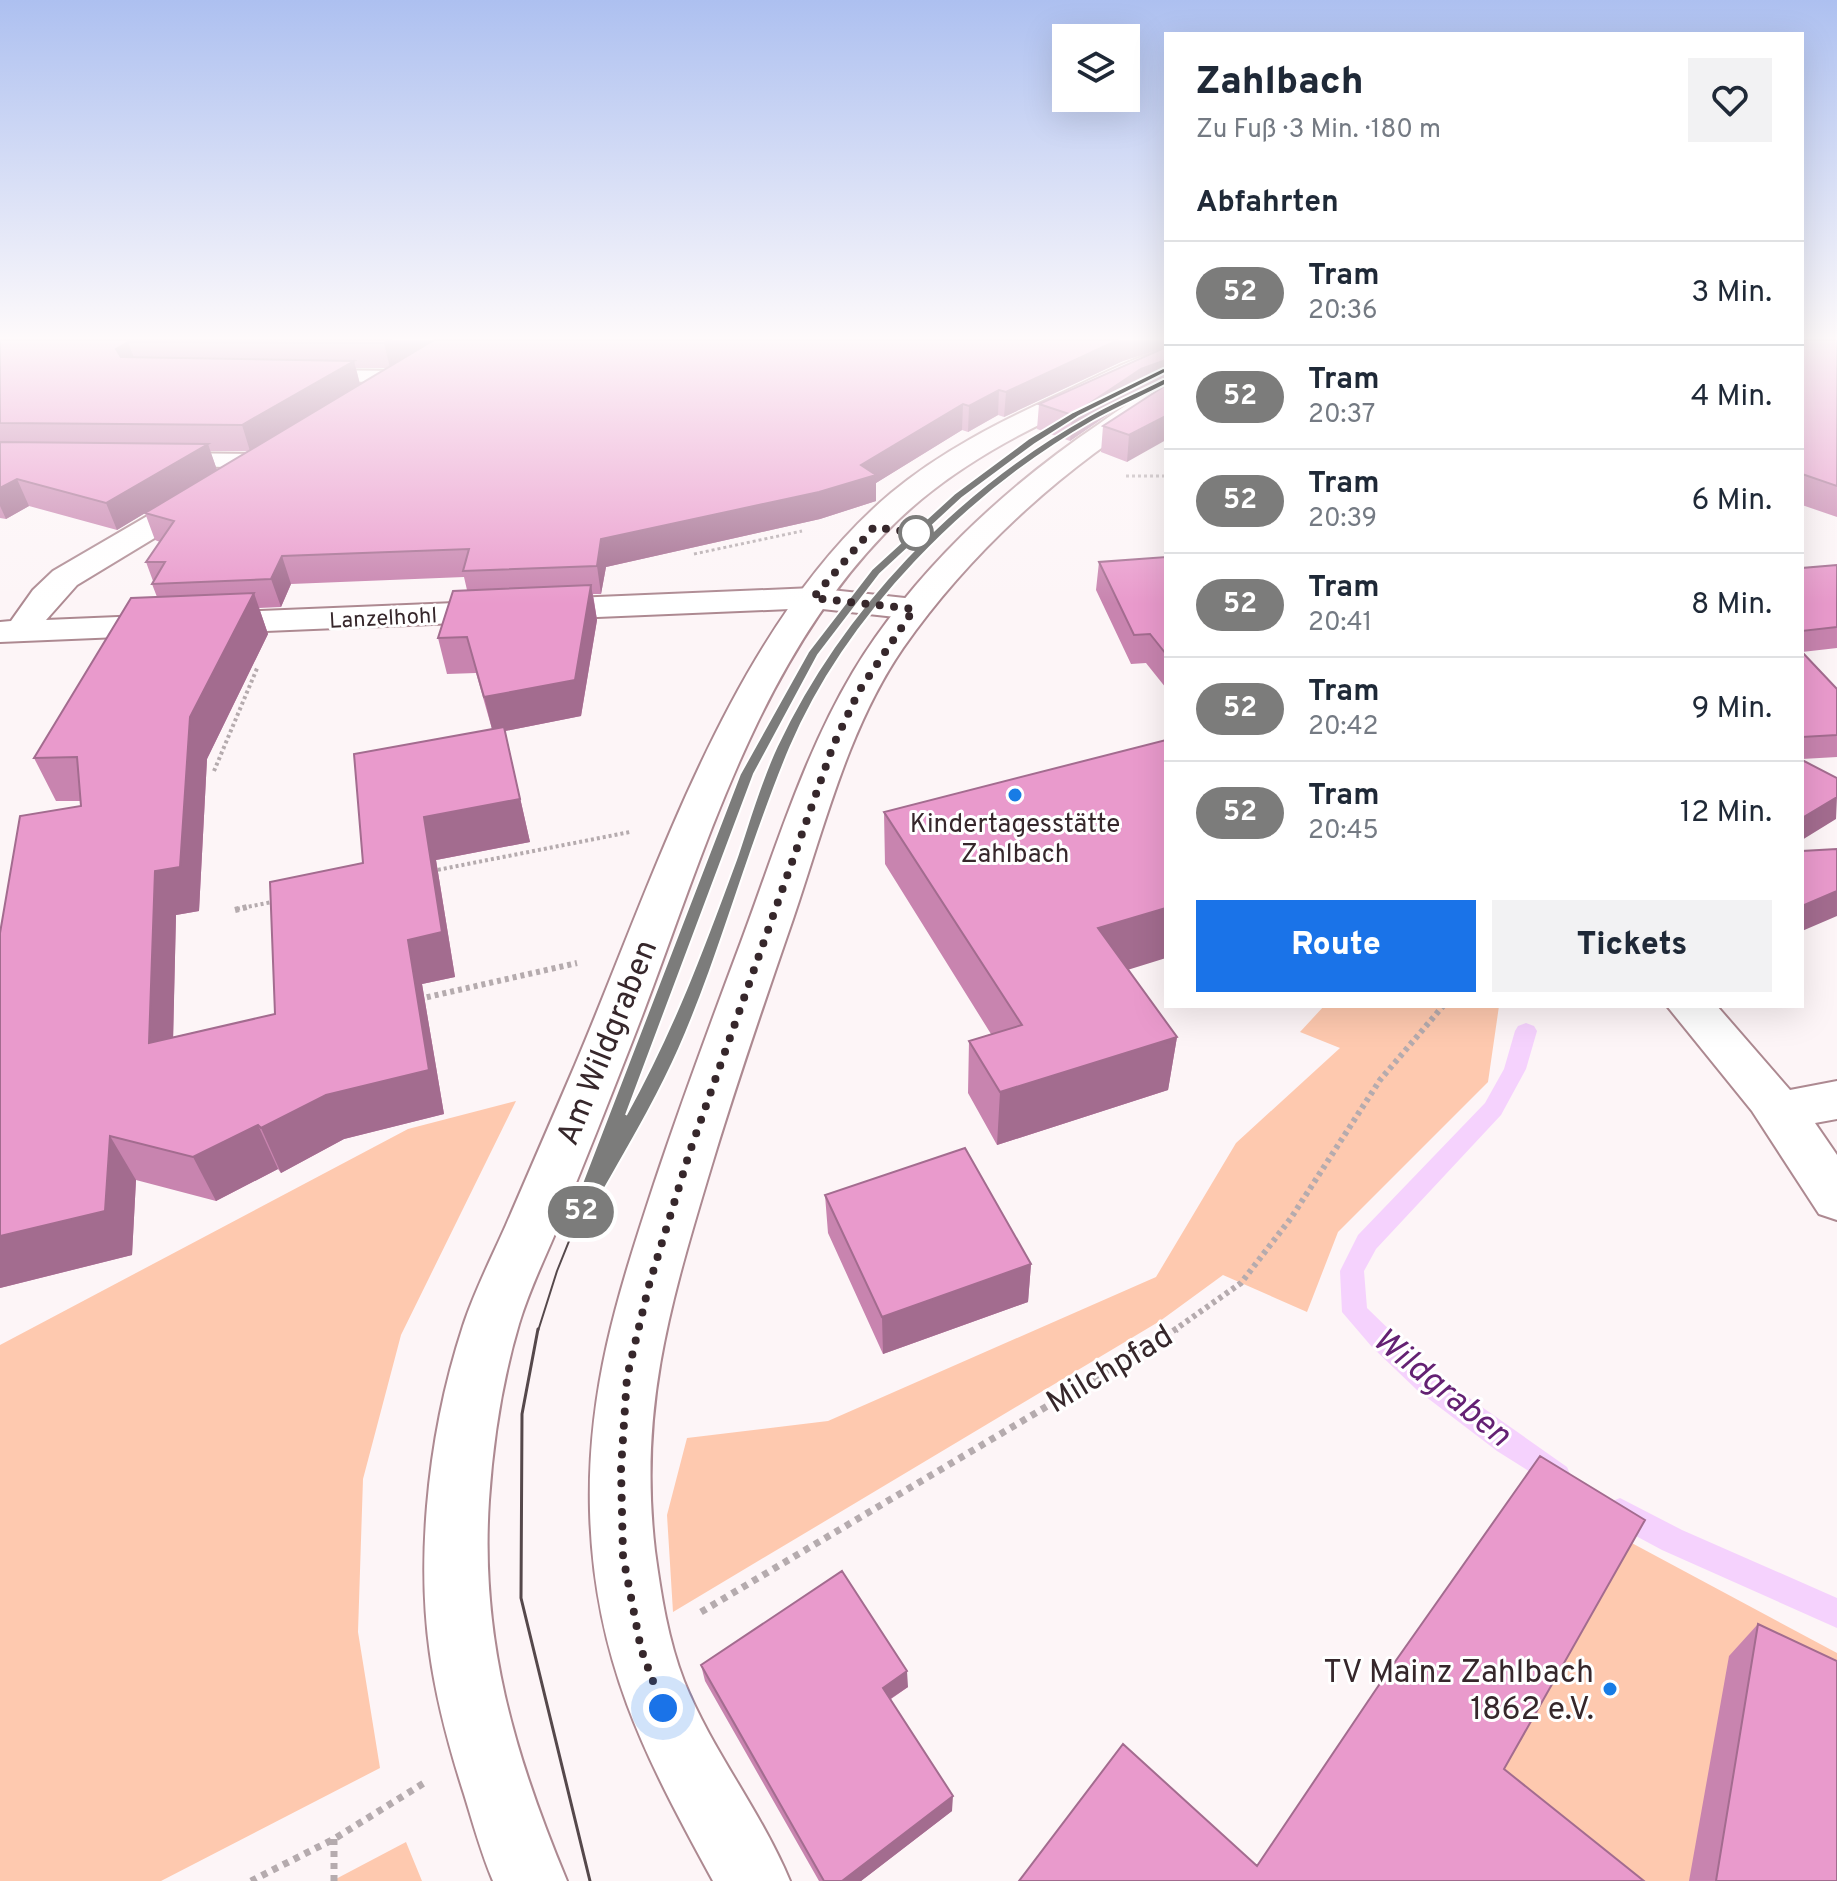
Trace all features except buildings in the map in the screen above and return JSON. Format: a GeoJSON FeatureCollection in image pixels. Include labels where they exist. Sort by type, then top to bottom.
{"type":"FeatureCollection","features":[{"type":"Feature","properties":{"kind":"street","name":"Am Wildgraben"},"geometry":{"type":"LineString","coordinates":[[530,1881],[482,1745],[466,1683],[455,1582],[471,1402],[492,1322],[728,741],[813,598],[874,527],[927,480],[1016,428]]}},
{"type":"Feature","properties":{"kind":"street"},"geometry":{"type":"LineString","coordinates":[[753,1881],[674,1737],[641,1649],[623,1556],[621,1469],[627,1377],[649,1285],[690,1151],[833,746],[859,691],[914,609],[995,525],[1070,458],[1112,428]]}},
{"type":"Feature","properties":{"kind":"street"},"geometry":{"type":"LineString","coordinates":[[10,632],[65,578],[286,446]]}},
{"type":"Feature","properties":{"kind":"street"},"geometry":{"type":"LineString","coordinates":[[813,598],[914,609]]}},
{"type":"Feature","properties":{"kind":"street","name":"Lanzelhohl"},"geometry":{"type":"LineString","coordinates":[[10,632],[813,598]]}},
{"type":"Feature","properties":{"kind":"street"},"geometry":{"type":"LineString","coordinates":[[1692,1008],[1744,1063],[1781,1110],[1837,1199]]}},
{"type":"Feature","properties":{"kind":"street"},"geometry":{"type":"LineString","coordinates":[[1781,1110],[1837,1100]]}},
{"type":"Feature","properties":{"kind":"lane"},"geometry":{"type":"LineString","coordinates":[[153,460],[260,461]]}},
{"type":"Feature","properties":{"kind":"path"},"geometry":{"type":"LineString","coordinates":[[214,771],[277,621]]}},
{"type":"Feature","properties":{"kind":"path"},"geometry":{"type":"LineString","coordinates":[[418,874],[694,820]]}},
{"type":"Feature","properties":{"kind":"path"},"geometry":{"type":"LineString","coordinates":[[235,910],[281,901]]}},
{"type":"Feature","properties":{"kind":"path"},"geometry":{"type":"LineString","coordinates":[[412,1000],[645,948]]}},
{"type":"Feature","properties":{"kind":"path","name":"Milchpfad"},"geometry":{"type":"LineString","coordinates":[[693,1616],[1178,1328],[1241,1283],[1291,1218],[1380,1080],[1441,1008]]}},
{"type":"Feature","properties":{"kind":"path"},"geometry":{"type":"LineString","coordinates":[[251,1881],[334,1839],[425,1782]]}},
{"type":"Feature","properties":{"kind":"path"},"geometry":{"type":"LineString","coordinates":[[334,1839],[334,1881]]}},
{"type":"Feature","properties":{"kind":"shaded area"},"geometry":{"type":"Polygon","coordinates":[[[1322,1008],[1499,1008],[1488,1082],[1338,1232],[1307,1312],[1223,1275],[1160,1321],[673,1612],[667,1515],[687,1438],[828,1421],[1156,1277],[1236,1143],[1340,1048],[1300,1032],[1322,1008]]]}},
{"type":"Feature","properties":{"kind":"shaded area"},"geometry":{"type":"Polygon","coordinates":[[[516,1101],[401,1335],[363,1479],[358,1632],[380,1768],[161,1881],[0,1881],[0,1345],[408,1129],[516,1101]]]}},
{"type":"Feature","properties":{"kind":"shaded area","name":"TV Mainz Zahlbach 1862 e.V."},"geometry":{"type":"Polygon","coordinates":[[[1628,1541],[1837,1653],[1837,1881],[1248,1881],[1628,1541]]]}},
{"type":"Feature","properties":{"kind":"shaded area"},"geometry":{"type":"Polygon","coordinates":[[[406,1842],[422,1881],[332,1881],[406,1842]]]}},
{"type":"Feature","properties":{"kind":"waterway","name":"Wildgraben"},"geometry":{"type":"LineString","coordinates":[[1526,1031],[1515,1069],[1493,1109],[1367,1242],[1352,1271],[1355,1312],[1390,1348],[1442,1395],[1557,1476]]}},
{"type":"Feature","properties":{"kind":"waterway","name":"Wildgraben"},"geometry":{"type":"LineString","coordinates":[[1620,1512],[1672,1540],[1837,1613]]}},
{"type":"Feature","properties":{"kind":"tram line","name":"52"},"geometry":{"type":"LineString","coordinates":[[1053,428],[958,496],[876,571],[849,602],[789,692],[747,774],[578,1220],[670,1052],[700,979],[783,747],[816,687],[870,604],[938,533],[1020,464],[1076,428]]}},
{"type":"Feature","properties":{"kind":"tram line"},"geometry":{"type":"LineString","coordinates":[[538,1331],[557,1271],[727,827],[793,688],[849,602],[896,549],[978,480],[1054,428]]}},
{"type":"Feature","properties":{"kind":"tram line"},"geometry":{"type":"LineString","coordinates":[[607,1167],[681,1026],[776,766],[808,699],[833,657],[893,581],[927,547],[1000,483],[1076,428]]}},
{"type":"Feature","properties":{"kind":"tram line"},"geometry":{"type":"LineString","coordinates":[[538,1329],[522,1414],[521,1598],[590,1881]]}},
{"type":"Feature","properties":{"kind":"place","name":"Kindertagesstätte Zahlbach"},"geometry":{"type":"Point","coordinates":[1015,795]}},
{"type":"Feature","properties":{"kind":"place","name":"TV Mainz Zahlbach 1862 e.V."},"geometry":{"type":"Point","coordinates":[1610,1689]}},
{"type":"Feature","properties":{"kind":"route"},"geometry":{"type":"LineString","coordinates":[[663,1708],[641,1649],[623,1556],[621,1469],[627,1377],[649,1285],[690,1151],[833,746],[859,691],[914,609],[813,598],[874,527],[916,533]]}}]}
